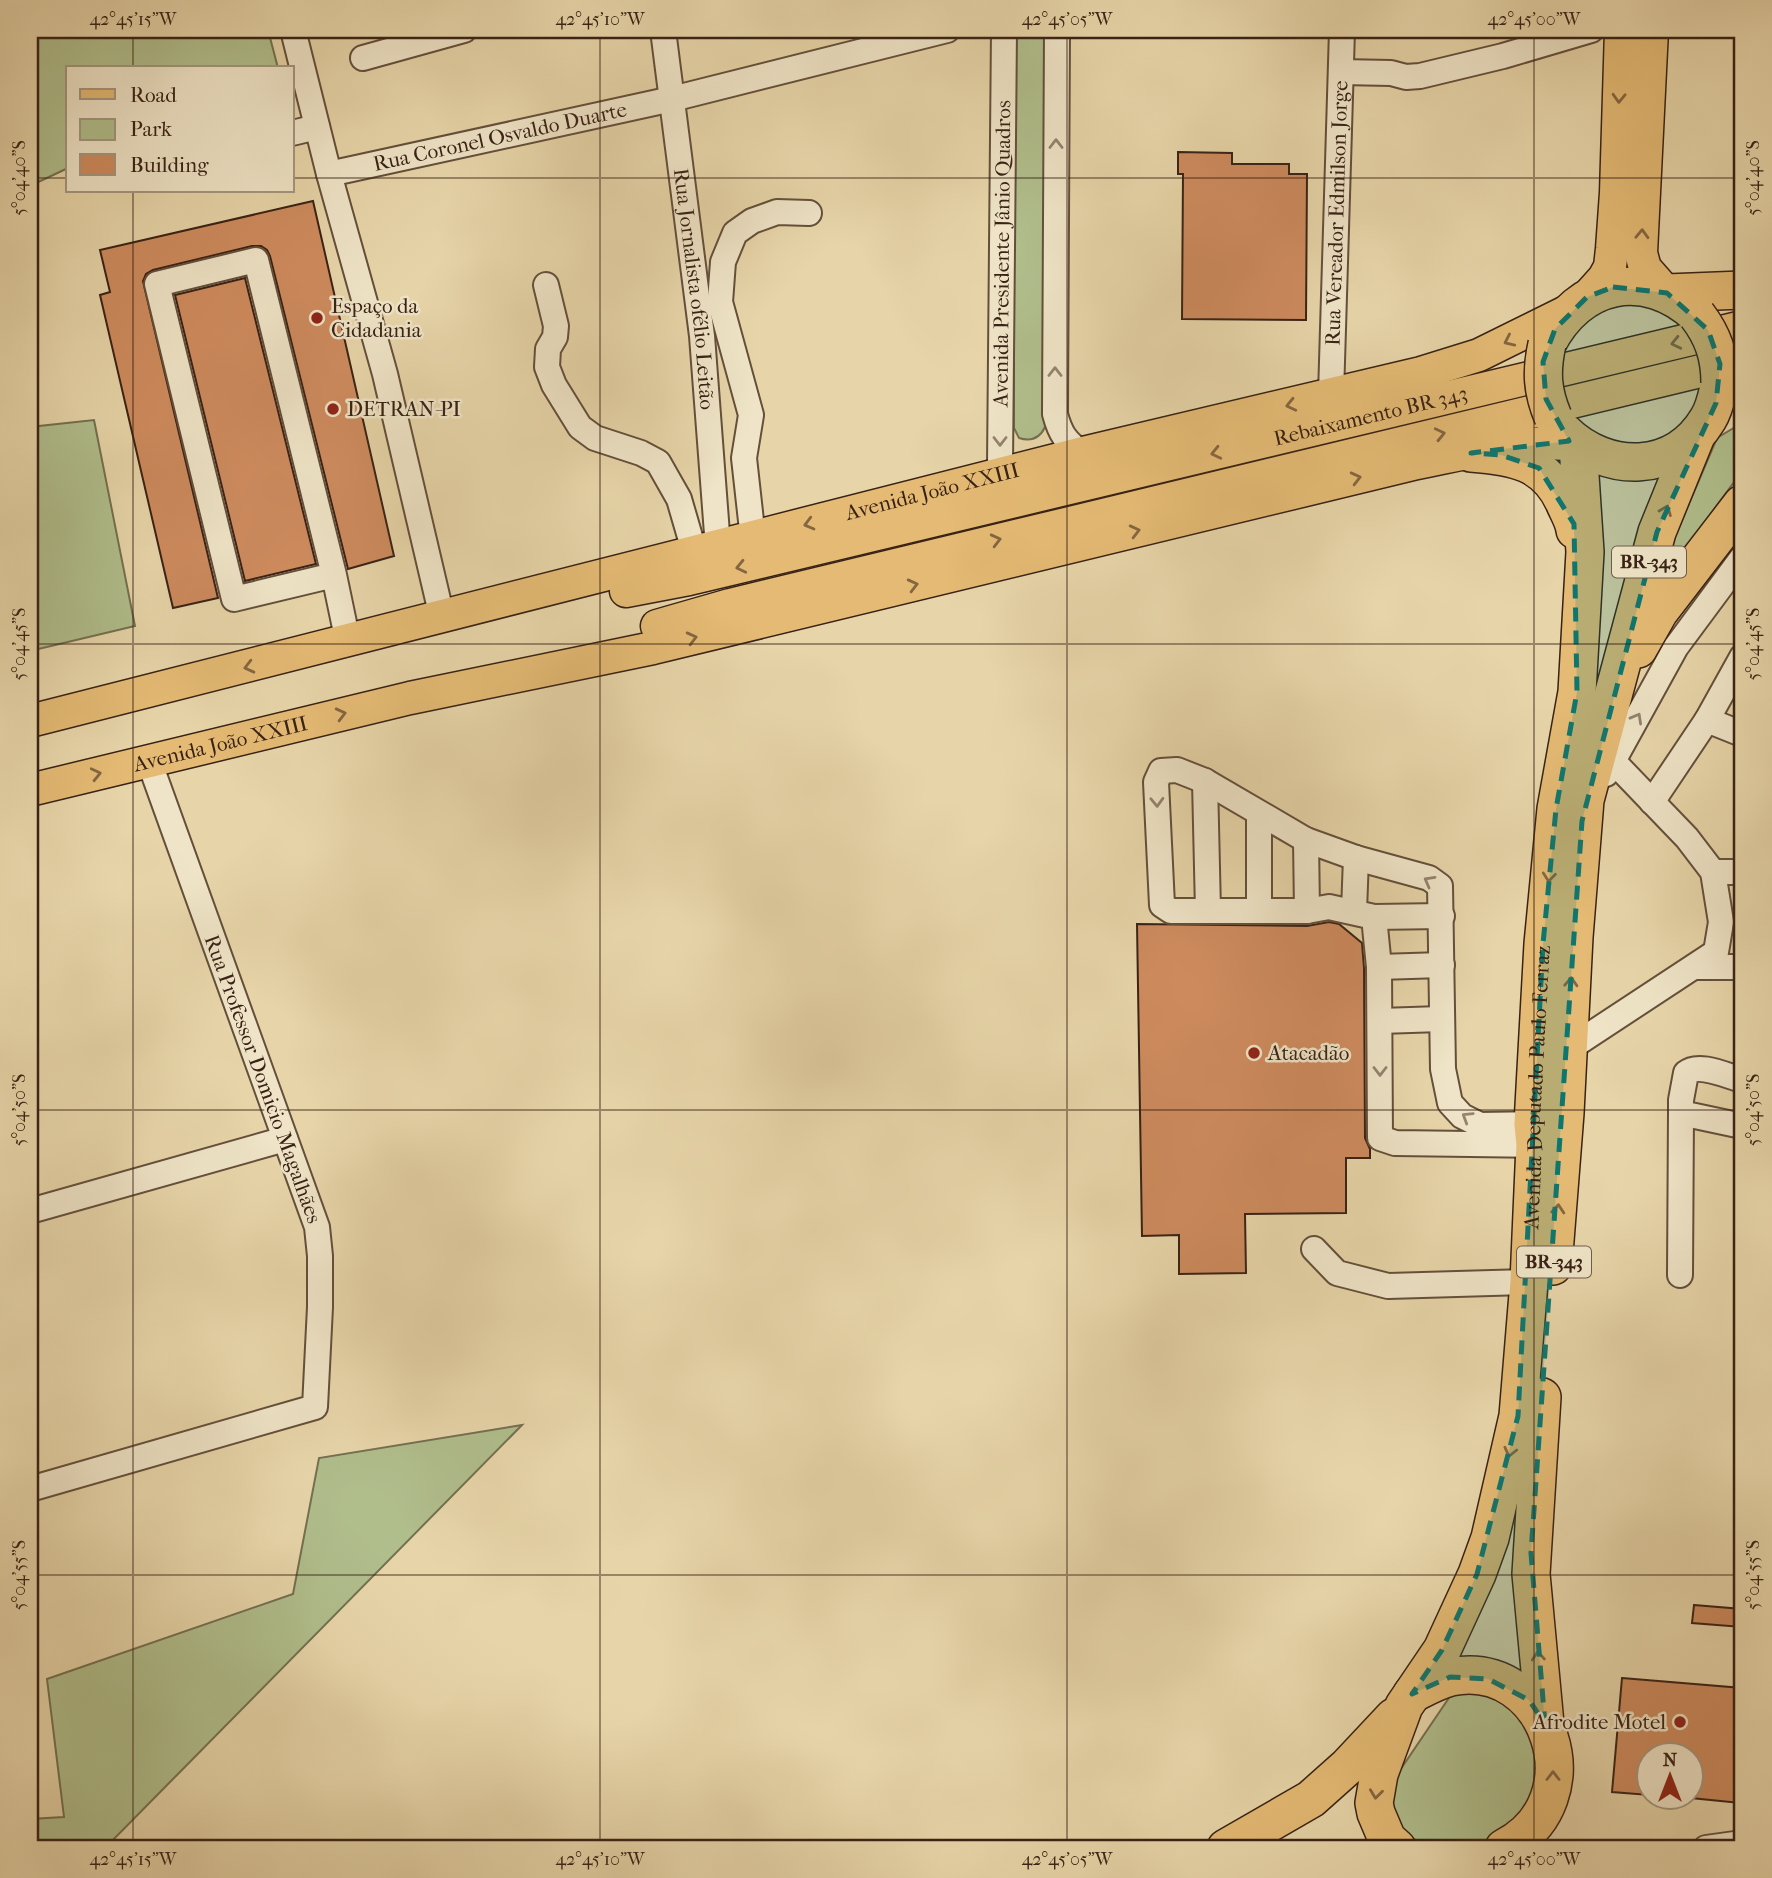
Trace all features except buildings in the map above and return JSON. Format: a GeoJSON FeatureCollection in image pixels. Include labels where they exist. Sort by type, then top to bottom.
{"type":"FeatureCollection","features":[{"type":"Feature","properties":{"kind":"highway","name":"BR-343"},"geometry":{"type":"LineString","coordinates":[[1578,304],[1613,287],[1641,286],[1667,293],[1684,302],[1709,330],[1720,364],[1735,383],[1703,427]]}},
{"type":"Feature","properties":{"kind":"highway","name":"BR-343"},"geometry":{"type":"LineString","coordinates":[[1667,293],[1742,290]]}},
{"type":"Feature","properties":{"kind":"highway"},"geometry":{"type":"LineString","coordinates":[[1578,304],[1555,329],[1547,344],[1543,362],[1542,381],[1546,399],[1553,417],[1564,433],[1578,445],[1601,458],[1626,463],[1652,461],[1676,452],[1703,427]]}},
{"type":"Feature","properties":{"kind":"highway","name":"Avenida Deputado Paulo Ferraz"},"geometry":{"type":"LineString","coordinates":[[1545,1724],[1531,1553],[1558,1214],[1582,821],[1585,800],[1657,532],[1703,427]]}},
{"type":"Feature","properties":{"kind":"highway","name":"Avenida Deputado Paulo Ferraz"},"geometry":{"type":"LineString","coordinates":[[1226,1848],[1311,1799],[1348,1766],[1408,1700],[1443,1650],[1490,1538],[1518,1416],[1529,1282],[1543,944],[1555,822],[1577,692],[1585,552],[1578,445]]}},
{"type":"Feature","properties":{"kind":"highway"},"geometry":{"type":"LineString","coordinates":[[1471,453],[1501,455],[1539,468],[1562,496],[1574,524],[1578,553],[1577,692]]}},
{"type":"Feature","properties":{"kind":"highway"},"geometry":{"type":"LineString","coordinates":[[1614,693],[1659,612],[1742,504]]}},
{"type":"Feature","properties":{"kind":"highway"},"geometry":{"type":"LineString","coordinates":[[1408,1700],[1450,1677],[1488,1679],[1507,1686],[1529,1700],[1545,1724]]}},
{"type":"Feature","properties":{"kind":"highway","name":"Avenida Deputado Paulo Ferraz"},"geometry":{"type":"LineString","coordinates":[[1397,1848],[1387,1839],[1374,1803],[1379,1774],[1408,1700]]}},
{"type":"Feature","properties":{"kind":"highway","name":"BR-343"},"geometry":{"type":"LineString","coordinates":[[1504,1848],[1534,1833],[1551,1797],[1554,1773],[1552,1748],[1545,1724]]}},
{"type":"Feature","properties":{"kind":"main road"},"geometry":{"type":"LineString","coordinates":[[1578,304],[1604,278],[1610,267],[1616,193],[1621,30]]}},
{"type":"Feature","properties":{"kind":"main road"},"geometry":{"type":"LineString","coordinates":[[1652,30],[1641,253],[1645,268],[1667,293]]}},
{"type":"Feature","properties":{"kind":"main road","name":"Avenida João XXIII"},"geometry":{"type":"LineString","coordinates":[[289,656],[689,579],[996,491],[1083,453],[1331,395],[1479,355],[1578,304]]}},
{"type":"Feature","properties":{"kind":"main road","name":"Rebaixamento BR 343"},"geometry":{"type":"LineString","coordinates":[[996,491],[1742,327]]}},
{"type":"Feature","properties":{"kind":"main road","name":"Rebaixamento BR 343"},"geometry":{"type":"LineString","coordinates":[[1041,530],[1735,383]]}},
{"type":"Feature","properties":{"kind":"main road","name":"Avenida João XXIII"},"geometry":{"type":"LineString","coordinates":[[30,790],[410,698],[653,648],[1404,466],[1520,445],[1554,442],[1578,445]]}},
{"type":"Feature","properties":{"kind":"main road","name":"Avenida João XXIII"},"geometry":{"type":"LineString","coordinates":[[30,721],[753,539],[996,491]]}},
{"type":"Feature","properties":{"kind":"main road","name":"Avenida João XXIII"},"geometry":{"type":"LineString","coordinates":[[410,698],[730,605],[1041,530]]}},
{"type":"Feature","properties":{"kind":"street"},"geometry":{"type":"LineString","coordinates":[[293,30],[329,174],[386,374],[442,617]]}},
{"type":"Feature","properties":{"kind":"street"},"geometry":{"type":"LineString","coordinates":[[363,58],[464,30]]}},
{"type":"Feature","properties":{"kind":"street","name":"Rua Jornalista ofélio Leitão"},"geometry":{"type":"LineString","coordinates":[[663,30],[702,336],[706,551]]}},
{"type":"Feature","properties":{"kind":"street","name":"Rua Coronel Osvaldo Duarte"},"geometry":{"type":"LineString","coordinates":[[329,174],[672,99],[947,30]]}},
{"type":"Feature","properties":{"kind":"street","name":"Avenida Presidente Jânio Quadros"},"geometry":{"type":"LineString","coordinates":[[996,491],[1000,465],[1004,30]]}},
{"type":"Feature","properties":{"kind":"street"},"geometry":{"type":"LineString","coordinates":[[1057,30],[1055,414],[1060,433],[1083,453]]}},
{"type":"Feature","properties":{"kind":"street","name":"Rua Vereador Edmilson Jorge"},"geometry":{"type":"LineString","coordinates":[[1331,395],[1342,30]]}},
{"type":"Feature","properties":{"kind":"street"},"geometry":{"type":"LineString","coordinates":[[1340,72],[1420,76],[1503,56],[1591,30]]}},
{"type":"Feature","properties":{"kind":"street"},"geometry":{"type":"LineString","coordinates":[[294,133],[317,127]]}},
{"type":"Feature","properties":{"kind":"street"},"geometry":{"type":"LineString","coordinates":[[753,539],[744,458],[751,415],[720,302],[723,262],[735,233],[752,221],[777,212],[808,213]]}},
{"type":"Feature","properties":{"kind":"street"},"geometry":{"type":"LineString","coordinates":[[334,575],[234,599],[157,284],[256,260],[334,575],[348,642]]}},
{"type":"Feature","properties":{"kind":"street"},"geometry":{"type":"LineString","coordinates":[[546,285],[556,326],[555,337],[548,349],[547,367],[554,385],[580,427],[595,438],[641,453],[658,463],[706,551]]}},
{"type":"Feature","properties":{"kind":"street","name":"Avenida Deputado Paulo Ferraz"},"geometry":{"type":"LineString","coordinates":[[1582,821],[1676,647],[1742,558]]}},
{"type":"Feature","properties":{"kind":"street"},"geometry":{"type":"LineString","coordinates":[[1652,802],[1707,720],[1742,657]]}},
{"type":"Feature","properties":{"kind":"street"},"geometry":{"type":"LineString","coordinates":[[1707,720],[1742,734]]}},
{"type":"Feature","properties":{"kind":"street","name":"Rua Professor Domicio Magalhães"},"geometry":{"type":"LineString","coordinates":[[30,1489],[314,1407],[320,1307],[317,1227],[149,761]]}},
{"type":"Feature","properties":{"kind":"street"},"geometry":{"type":"LineString","coordinates":[[1567,1050],[1716,953],[1721,922],[1713,872],[1687,838],[1613,761]]}},
{"type":"Feature","properties":{"kind":"street"},"geometry":{"type":"LineString","coordinates":[[1442,916],[1364,914],[1329,907],[1307,911],[1171,911],[1162,905],[1156,782],[1161,771],[1177,770],[1205,781],[1306,840],[1356,858],[1429,878],[1440,886],[1442,916],[1443,1069],[1450,1103],[1462,1116],[1480,1125],[1534,1134]]}},
{"type":"Feature","properties":{"kind":"street"},"geometry":{"type":"LineString","coordinates":[[1205,781],[1208,911]]}},
{"type":"Feature","properties":{"kind":"street"},"geometry":{"type":"LineString","coordinates":[[1258,911],[1259,814]]}},
{"type":"Feature","properties":{"kind":"street"},"geometry":{"type":"LineString","coordinates":[[1306,840],[1307,911]]}},
{"type":"Feature","properties":{"kind":"street"},"geometry":{"type":"LineString","coordinates":[[1356,858],[1364,914],[1379,967],[1380,1138],[1384,1141],[1534,1134]]}},
{"type":"Feature","properties":{"kind":"street"},"geometry":{"type":"LineString","coordinates":[[1713,872],[1742,873]]}},
{"type":"Feature","properties":{"kind":"street"},"geometry":{"type":"LineString","coordinates":[[1379,967],[1442,965]]}},
{"type":"Feature","properties":{"kind":"street"},"geometry":{"type":"LineString","coordinates":[[1696,967],[1742,967]]}},
{"type":"Feature","properties":{"kind":"street"},"geometry":{"type":"LineString","coordinates":[[1380,1021],[1441,1019]]}},
{"type":"Feature","properties":{"kind":"street"},"geometry":{"type":"LineString","coordinates":[[1680,1275],[1681,1113],[1686,1073],[1691,1069],[1702,1069],[1742,1080]]}},
{"type":"Feature","properties":{"kind":"street"},"geometry":{"type":"LineString","coordinates":[[1681,1113],[1742,1126]]}},
{"type":"Feature","properties":{"kind":"street"},"geometry":{"type":"LineString","coordinates":[[30,1211],[285,1139]]}},
{"type":"Feature","properties":{"kind":"street"},"geometry":{"type":"LineString","coordinates":[[1314,1249],[1337,1273],[1388,1286],[1529,1282]]}},
{"type":"Feature","properties":{"kind":"street"},"geometry":{"type":"LineString","coordinates":[[1706,1848],[1742,1843]]}},
{"type":"Feature","properties":{"kind":"highlighted area"},"geometry":{"type":"Polygon","coordinates":[[[1613,287],[1667,293],[1708,330],[1720,364],[1716,403],[1657,532],[1582,821],[1531,1553],[1545,1724],[1529,1700],[1488,1679],[1450,1677],[1412,1694],[1442,1650],[1477,1574],[1518,1416],[1543,944],[1556,809],[1577,692],[1574,524],[1539,468],[1501,455],[1471,453],[1569,441],[1546,399],[1543,362],[1555,329],[1587,297],[1613,287]]]}},
{"type":"Feature","properties":{"kind":"green space"},"geometry":{"type":"Polygon","coordinates":[[[30,30],[268,30],[277,66],[66,66],[66,169],[30,186],[30,30]]]}},
{"type":"Feature","properties":{"kind":"green space"},"geometry":{"type":"Polygon","coordinates":[[[1014,30],[1046,30],[1045,427],[1041,434],[1028,440],[1019,438],[1014,428],[1014,30]]]}},
{"type":"Feature","properties":{"kind":"green space"},"geometry":{"type":"Polygon","coordinates":[[[94,420],[135,626],[30,651],[30,427],[94,420]]]}},
{"type":"Feature","properties":{"kind":"green space"},"geometry":{"type":"Polygon","coordinates":[[[1742,423],[1742,471],[1648,600],[1717,438],[1742,423]]]}},
{"type":"Feature","properties":{"kind":"green space"},"geometry":{"type":"Polygon","coordinates":[[[522,1425],[105,1848],[30,1848],[30,1819],[64,1817],[47,1679],[293,1594],[319,1458],[522,1425]]]}},
{"type":"Feature","properties":{"kind":"green space"},"geometry":{"type":"Polygon","coordinates":[[[1475,1690],[1507,1705],[1532,1737],[1535,1754],[1534,1784],[1529,1804],[1499,1838],[1478,1848],[1424,1845],[1392,1819],[1392,1782],[1453,1692],[1475,1690]]]}},
{"type":"Feature","properties":{"kind":"place","name":"Espaço da Cidadania"},"geometry":{"type":"Point","coordinates":[317,318]}},
{"type":"Feature","properties":{"kind":"place","name":"DETRAN-PI"},"geometry":{"type":"Point","coordinates":[333,409]}},
{"type":"Feature","properties":{"kind":"place","name":"Atacadão"},"geometry":{"type":"Point","coordinates":[1254,1053]}},
{"type":"Feature","properties":{"kind":"place","name":"Afrodite Motel"},"geometry":{"type":"Point","coordinates":[1680,1722]}}]}
